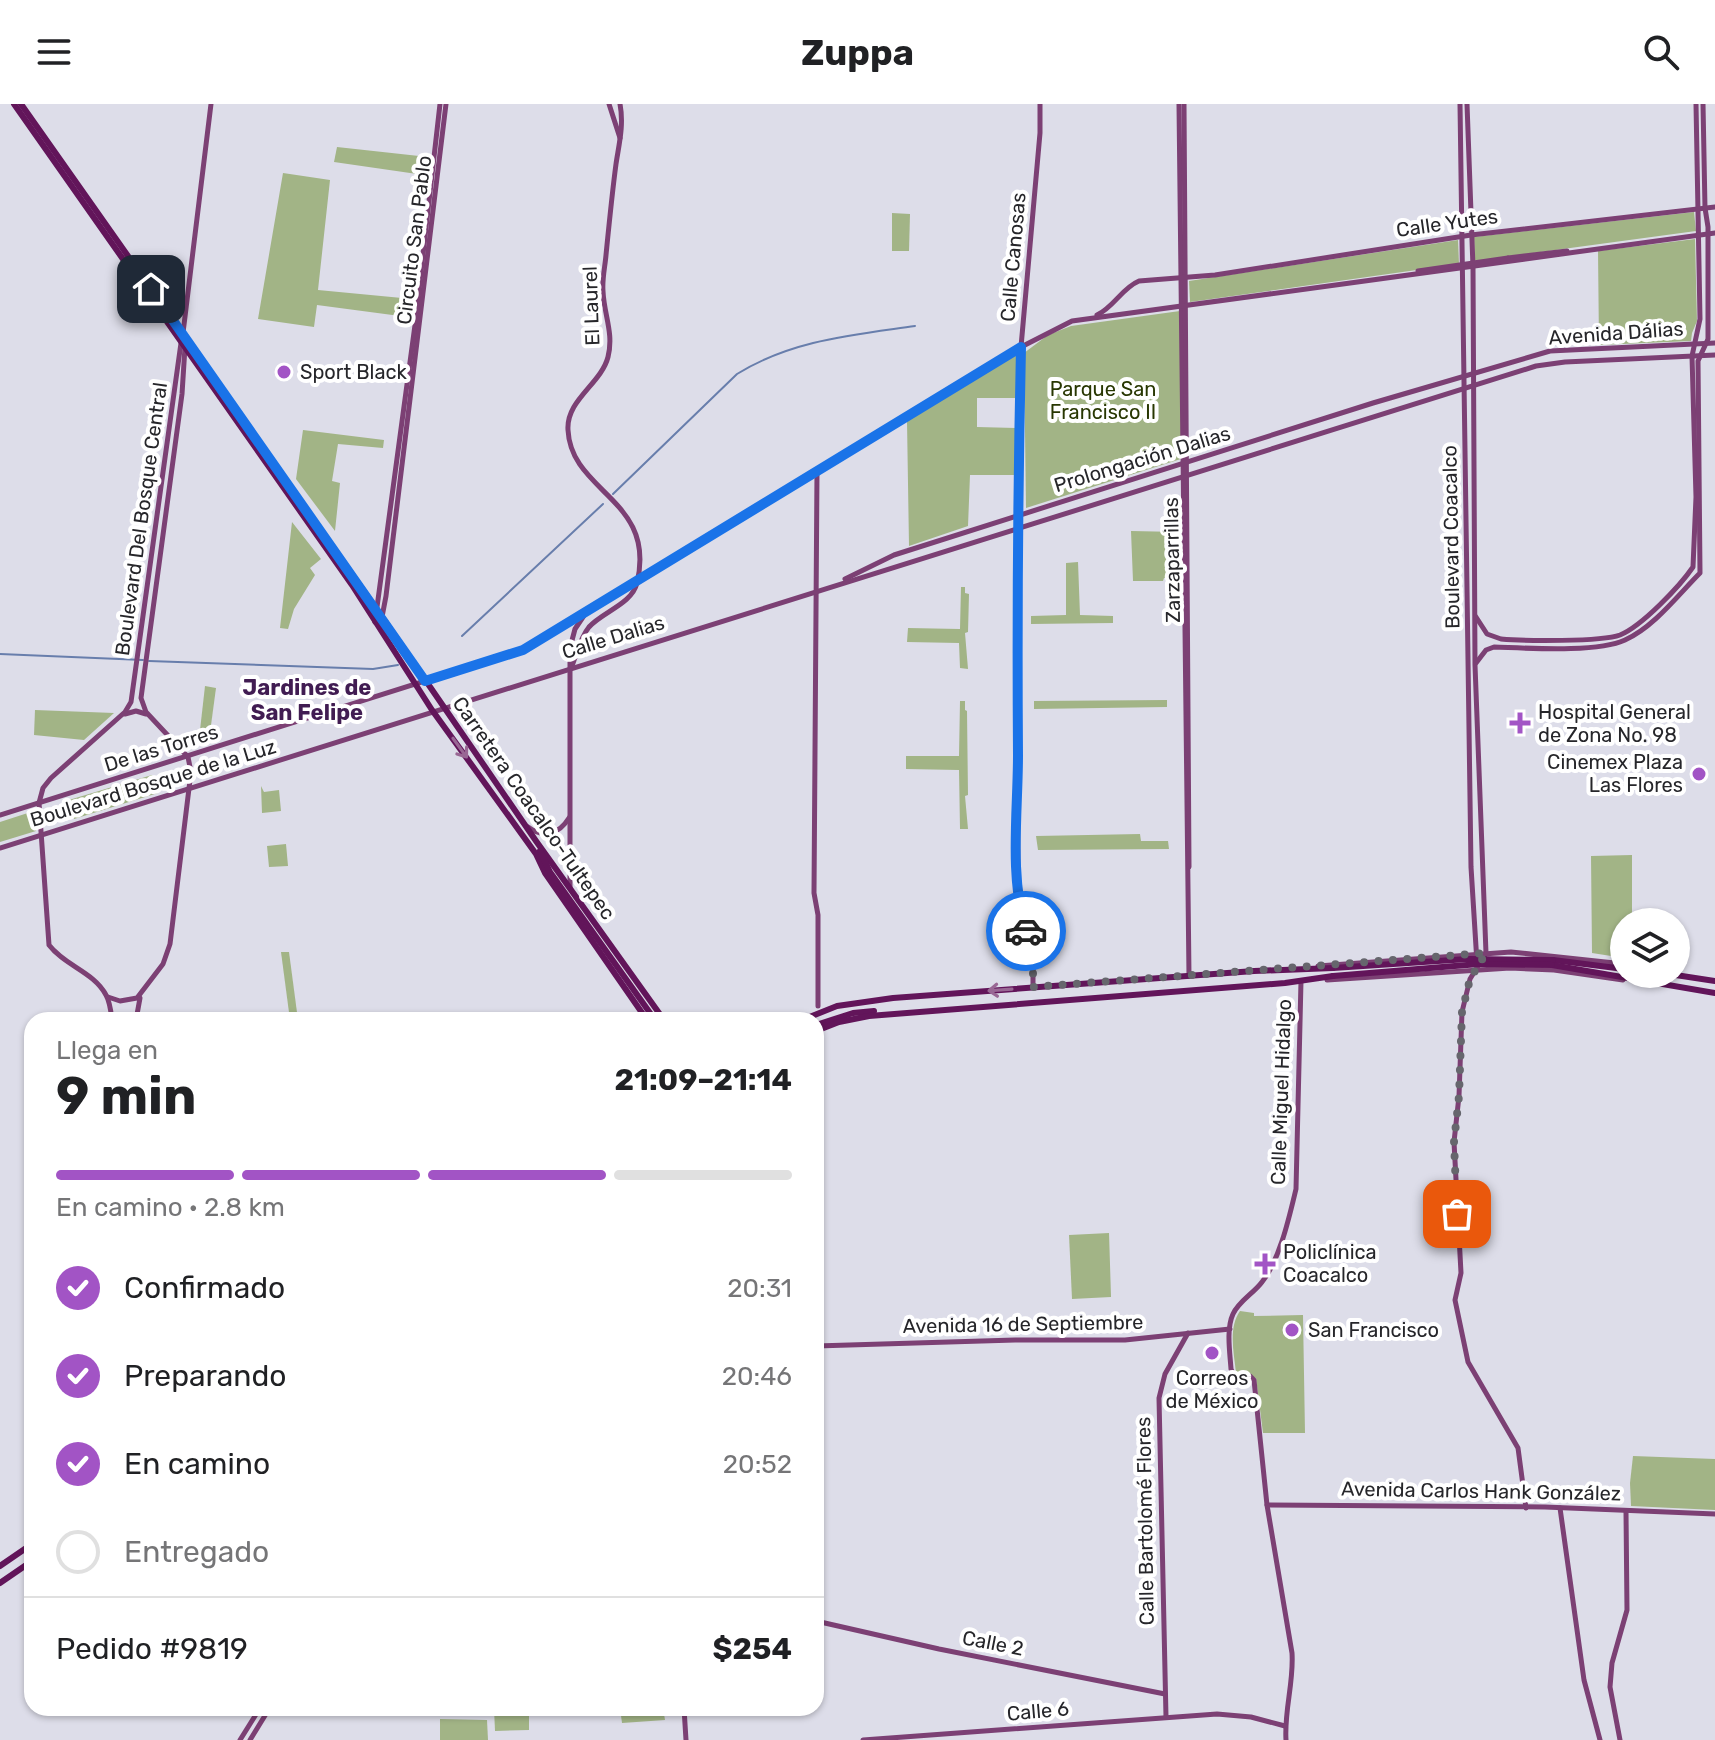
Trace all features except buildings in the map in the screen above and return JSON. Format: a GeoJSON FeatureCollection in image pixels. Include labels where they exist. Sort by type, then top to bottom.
{"type":"FeatureCollection","features":[{"type":"Feature","properties":{"kind":"main road","name":"Carretera Coacalco-Tultepec"},"geometry":{"type":"LineString","coordinates":[[14,104],[658,1012]]}},
{"type":"Feature","properties":{"kind":"main road","name":"Carretera Coacalco-Tultepec"},"geometry":{"type":"LineString","coordinates":[[21,104],[352,585],[378,616],[432,710],[536,854],[545,873],[641,1012]]}},
{"type":"Feature","properties":{"kind":"main road","name":"Boulevard Del Bosque Central"},"geometry":{"type":"LineString","coordinates":[[120,716],[131,702],[182,394],[183,322],[211,104]]}},
{"type":"Feature","properties":{"kind":"main road","name":"Circuito San Pablo"},"geometry":{"type":"LineString","coordinates":[[378,616],[443,104]]}},
{"type":"Feature","properties":{"kind":"main road","name":"El Laurel"},"geometry":{"type":"LineString","coordinates":[[609,104],[621,139]]}},
{"type":"Feature","properties":{"kind":"main road","name":"El Laurel"},"geometry":{"type":"LineString","coordinates":[[620,104],[621,139],[603,292],[611,334],[609,353],[600,374],[571,411],[568,434],[578,460],[633,523],[640,551],[638,582]]}},
{"type":"Feature","properties":{"kind":"main road","name":"Calle Canosas"},"geometry":{"type":"LineString","coordinates":[[1033,987],[1033,964],[1019,908],[1018,890],[1018,514],[1021,347],[1040,104]]}},
{"type":"Feature","properties":{"kind":"main road","name":"Zarzaparrillas"},"geometry":{"type":"LineString","coordinates":[[1182,104],[1189,976]]}},
{"type":"Feature","properties":{"kind":"main road","name":"Boulevard Coacalco"},"geometry":{"type":"LineString","coordinates":[[1460,104],[1471,867],[1477,969]]}},
{"type":"Feature","properties":{"kind":"main road","name":"Boulevard Coacalco"},"geometry":{"type":"LineString","coordinates":[[1467,104],[1473,267],[1476,716],[1486,953]]}},
{"type":"Feature","properties":{"kind":"main road"},"geometry":{"type":"LineString","coordinates":[[1475,617],[1487,634],[1501,639],[1598,639],[1615,636],[1642,619],[1691,570],[1694,562],[1696,497],[1696,356],[1707,343],[1708,227],[1702,209],[1696,104]]}},
{"type":"Feature","properties":{"kind":"main road"},"geometry":{"type":"LineString","coordinates":[[1475,665],[1490,647],[1590,647],[1624,641],[1647,626],[1700,573],[1696,356],[1693,344],[1700,319],[1703,104]]}},
{"type":"Feature","properties":{"kind":"main road","name":"Calle Yutes"},"geometry":{"type":"LineString","coordinates":[[1093,318],[1112,306],[1134,283],[1183,279],[1463,236],[1715,207]]}},
{"type":"Feature","properties":{"kind":"main road"},"geometry":{"type":"LineString","coordinates":[[572,667],[579,645],[590,626],[631,595],[638,582],[817,470],[1059,326],[1093,318],[1715,233]]}},
{"type":"Feature","properties":{"kind":"main road"},"geometry":{"type":"LineString","coordinates":[[1345,284],[1508,258],[1584,251]]}},
{"type":"Feature","properties":{"kind":"main road","name":"Boulevard Del Bosque Central"},"geometry":{"type":"LineString","coordinates":[[152,718],[141,698],[174,393],[184,341]]}},
{"type":"Feature","properties":{"kind":"main road","name":"Avenida Dálias"},"geometry":{"type":"LineString","coordinates":[[1473,373],[1550,351],[1715,343]]}},
{"type":"Feature","properties":{"kind":"main road","name":"Avenida Dálias"},"geometry":{"type":"LineString","coordinates":[[1474,384],[1554,363],[1715,355]]}},
{"type":"Feature","properties":{"kind":"main road","name":"Prolongación Dalias"},"geometry":{"type":"LineString","coordinates":[[829,586],[894,555],[1473,373]]}},
{"type":"Feature","properties":{"kind":"main road","name":"Prolongación Dalias"},"geometry":{"type":"LineString","coordinates":[[829,586],[1474,384]]}},
{"type":"Feature","properties":{"kind":"main road"},"geometry":{"type":"LineString","coordinates":[[174,393],[182,394]]}},
{"type":"Feature","properties":{"kind":"main road"},"geometry":{"type":"LineString","coordinates":[[817,470],[814,893],[818,915],[818,1006]]}},
{"type":"Feature","properties":{"kind":"main road","name":"De las Torres"},"geometry":{"type":"LineString","coordinates":[[0,815],[509,657],[638,582]]}},
{"type":"Feature","properties":{"kind":"main road","name":"Calle Dalias"},"geometry":{"type":"LineString","coordinates":[[316,749],[829,586]]}},
{"type":"Feature","properties":{"kind":"main road"},"geometry":{"type":"LineString","coordinates":[[570,888],[572,638],[585,613]]}},
{"type":"Feature","properties":{"kind":"main road"},"geometry":{"type":"LineString","coordinates":[[144,621],[151,622]]}},
{"type":"Feature","properties":{"kind":"main road"},"geometry":{"type":"LineString","coordinates":[[1470,705],[1476,716]]}},
{"type":"Feature","properties":{"kind":"main road"},"geometry":{"type":"LineString","coordinates":[[110,1012],[107,997],[94,980],[60,959],[49,945],[39,803],[43,788],[51,778],[120,716],[136,711],[152,718],[188,757],[190,766],[170,944],[163,964],[141,994],[138,1012]]}},
{"type":"Feature","properties":{"kind":"main road"},"geometry":{"type":"LineString","coordinates":[[1470,734],[1477,724]]}},
{"type":"Feature","properties":{"kind":"main road","name":"Boulevard Bosque de la Luz"},"geometry":{"type":"LineString","coordinates":[[0,848],[316,749]]}},
{"type":"Feature","properties":{"kind":"main road"},"geometry":{"type":"LineString","coordinates":[[483,780],[491,774]]}},
{"type":"Feature","properties":{"kind":"main road"},"geometry":{"type":"LineString","coordinates":[[525,825],[533,831],[549,834],[564,827],[571,813]]}},
{"type":"Feature","properties":{"kind":"main road"},"geometry":{"type":"LineString","coordinates":[[536,841],[550,872],[648,1012]]}},
{"type":"Feature","properties":{"kind":"main road"},"geometry":{"type":"LineString","coordinates":[[593,942],[611,959],[648,1012]]}},
{"type":"Feature","properties":{"kind":"main road"},"geometry":{"type":"LineString","coordinates":[[822,1012],[856,1002],[1486,953],[1511,952],[1610,965]]}},
{"type":"Feature","properties":{"kind":"main road"},"geometry":{"type":"LineString","coordinates":[[1510,968],[1504,959],[1511,952]]}},
{"type":"Feature","properties":{"kind":"main road"},"geometry":{"type":"LineString","coordinates":[[1486,953],[1470,979],[1462,1012],[1459,1096],[1454,1134],[1461,1273],[1455,1300],[1468,1362],[1518,1448],[1526,1508]]}},
{"type":"Feature","properties":{"kind":"main road"},"geometry":{"type":"LineString","coordinates":[[1441,956],[1445,965],[1442,971]]}},
{"type":"Feature","properties":{"kind":"main road"},"geometry":{"type":"LineString","coordinates":[[1300,981],[1333,972],[1479,964],[1553,962],[1610,966]]}},
{"type":"Feature","properties":{"kind":"main road"},"geometry":{"type":"LineString","coordinates":[[1553,962],[1610,974]]}},
{"type":"Feature","properties":{"kind":"main road"},"geometry":{"type":"LineString","coordinates":[[1301,965],[1333,972]]}},
{"type":"Feature","properties":{"kind":"main road"},"geometry":{"type":"LineString","coordinates":[[824,1028],[869,1016],[927,1010],[1442,971],[1510,968],[1610,978]]}},
{"type":"Feature","properties":{"kind":"main road"},"geometry":{"type":"LineString","coordinates":[[1690,977],[1715,981]]}},
{"type":"Feature","properties":{"kind":"main road","name":"Calle Miguel Hidalgo"},"geometry":{"type":"LineString","coordinates":[[1230,1329],[1234,1311],[1264,1279],[1289,1220],[1296,1189],[1300,981]]}},
{"type":"Feature","properties":{"kind":"main road"},"geometry":{"type":"LineString","coordinates":[[1685,988],[1715,993]]}},
{"type":"Feature","properties":{"kind":"main road"},"geometry":{"type":"LineString","coordinates":[[107,997],[126,1002],[141,994]]}},
{"type":"Feature","properties":{"kind":"main road"},"geometry":{"type":"LineString","coordinates":[[824,1022],[853,1013],[927,1010]]}},
{"type":"Feature","properties":{"kind":"main road"},"geometry":{"type":"LineString","coordinates":[[1230,1329],[1231,1369],[1234,1375],[1250,1376],[1254,1380],[1267,1505],[1292,1653],[1293,1675],[1285,1726],[1286,1740]]}},
{"type":"Feature","properties":{"kind":"main road","name":"Avenida 16 de Septiembre"},"geometry":{"type":"LineString","coordinates":[[824,1346],[1125,1340],[1230,1329]]}},
{"type":"Feature","properties":{"kind":"main road","name":"Calle Bartolomé Flores"},"geometry":{"type":"LineString","coordinates":[[1166,1717],[1159,1398],[1165,1374],[1188,1332]]}},
{"type":"Feature","properties":{"kind":"main road","name":"Avenida Carlos Hank González"},"geometry":{"type":"LineString","coordinates":[[1267,1505],[1560,1508],[1715,1514]]}},
{"type":"Feature","properties":{"kind":"main road"},"geometry":{"type":"LineString","coordinates":[[1560,1508],[1584,1680],[1600,1740]]}},
{"type":"Feature","properties":{"kind":"main road"},"geometry":{"type":"LineString","coordinates":[[1620,1740],[1610,1687],[1612,1663],[1627,1610],[1626,1511]]}},
{"type":"Feature","properties":{"kind":"main road"},"geometry":{"type":"LineString","coordinates":[[0,1566],[24,1550]]}},
{"type":"Feature","properties":{"kind":"main road"},"geometry":{"type":"LineString","coordinates":[[0,1583],[24,1566]]}},
{"type":"Feature","properties":{"kind":"main road","name":"Calle 2"},"geometry":{"type":"LineString","coordinates":[[824,1623],[1165,1694]]}},
{"type":"Feature","properties":{"kind":"main road","name":"Calle 6"},"geometry":{"type":"LineString","coordinates":[[863,1740],[1217,1714],[1251,1717],[1285,1726]]}},
{"type":"Feature","properties":{"kind":"main road"},"geometry":{"type":"LineString","coordinates":[[240,1740],[253,1716]]}},
{"type":"Feature","properties":{"kind":"main road"},"geometry":{"type":"LineString","coordinates":[[250,1740],[265,1716]]}},
{"type":"Feature","properties":{"kind":"main road"},"geometry":{"type":"LineString","coordinates":[[684,1716],[686,1740]]}},
{"type":"Feature","properties":{"kind":"green space"},"geometry":{"type":"Polygon","coordinates":[[[337,147],[419,156],[417,174],[334,162],[337,147]]]}},
{"type":"Feature","properties":{"kind":"green space"},"geometry":{"type":"Polygon","coordinates":[[[283,173],[330,180],[318,290],[402,298],[400,316],[317,305],[314,327],[258,319],[283,173]]]}},
{"type":"Feature","properties":{"kind":"green space"},"geometry":{"type":"Polygon","coordinates":[[[1694,212],[1696,231],[1475,261],[1474,237],[1694,212]]]}},
{"type":"Feature","properties":{"kind":"green space"},"geometry":{"type":"Polygon","coordinates":[[[892,213],[910,214],[909,251],[892,251],[892,213]]]}},
{"type":"Feature","properties":{"kind":"green space"},"geometry":{"type":"Polygon","coordinates":[[[1695,239],[1697,321],[1691,341],[1599,345],[1598,251],[1695,239]]]}},
{"type":"Feature","properties":{"kind":"green space"},"geometry":{"type":"Polygon","coordinates":[[[1458,240],[1459,264],[1190,302],[1189,281],[1458,240]]]}},
{"type":"Feature","properties":{"kind":"green space","name":"Parque San Francisco II"},"geometry":{"type":"Polygon","coordinates":[[[1180,311],[1184,458],[1026,508],[1024,353],[1048,335],[1071,326],[1180,311]]]}},
{"type":"Feature","properties":{"kind":"green space"},"geometry":{"type":"Polygon","coordinates":[[[1017,354],[1016,398],[977,398],[977,427],[1016,428],[1015,475],[970,475],[968,526],[909,546],[907,421],[1017,354]]]}},
{"type":"Feature","properties":{"kind":"green space"},"geometry":{"type":"Polygon","coordinates":[[[303,430],[384,440],[383,448],[338,444],[332,481],[340,483],[335,531],[296,479],[303,430]]]}},
{"type":"Feature","properties":{"kind":"green space"},"geometry":{"type":"Polygon","coordinates":[[[292,522],[321,559],[310,568],[315,575],[294,609],[288,629],[280,628],[292,522]]]}},
{"type":"Feature","properties":{"kind":"green space"},"geometry":{"type":"Polygon","coordinates":[[[1131,531],[1179,532],[1179,577],[1164,578],[1163,581],[1133,581],[1131,531]]]}},
{"type":"Feature","properties":{"kind":"green space"},"geometry":{"type":"Polygon","coordinates":[[[1078,562],[1080,615],[1113,616],[1113,623],[1031,624],[1031,616],[1066,615],[1066,563],[1078,562]]]}},
{"type":"Feature","properties":{"kind":"green space"},"geometry":{"type":"Polygon","coordinates":[[[961,587],[965,587],[965,593],[969,594],[968,632],[965,633],[968,669],[960,668],[959,643],[907,642],[908,628],[960,629],[961,587]]]}},
{"type":"Feature","properties":{"kind":"green space"},"geometry":{"type":"Polygon","coordinates":[[[205,686],[216,688],[209,740],[199,739],[205,686]]]}},
{"type":"Feature","properties":{"kind":"green space"},"geometry":{"type":"Polygon","coordinates":[[[1167,700],[1167,707],[1034,709],[1034,701],[1167,700]]]}},
{"type":"Feature","properties":{"kind":"green space"},"geometry":{"type":"Polygon","coordinates":[[[960,701],[965,701],[967,711],[968,795],[965,796],[968,829],[960,829],[959,770],[906,769],[906,756],[959,756],[960,701]]]}},
{"type":"Feature","properties":{"kind":"green space"},"geometry":{"type":"Polygon","coordinates":[[[35,710],[114,713],[84,740],[34,735],[35,710]]]}},
{"type":"Feature","properties":{"kind":"green space"},"geometry":{"type":"Polygon","coordinates":[[[152,775],[158,793],[74,819],[69,800],[152,775]]]}},
{"type":"Feature","properties":{"kind":"green space"},"geometry":{"type":"Polygon","coordinates":[[[261,786],[264,792],[279,790],[281,811],[262,813],[261,786]]]}},
{"type":"Feature","properties":{"kind":"green space"},"geometry":{"type":"Polygon","coordinates":[[[34,811],[36,831],[0,842],[0,822],[34,811]]]}},
{"type":"Feature","properties":{"kind":"green space"},"geometry":{"type":"Polygon","coordinates":[[[1140,834],[1141,841],[1168,841],[1169,849],[1038,850],[1036,836],[1140,834]]]}},
{"type":"Feature","properties":{"kind":"green space"},"geometry":{"type":"Polygon","coordinates":[[[286,844],[288,866],[269,867],[267,846],[286,844]]]}},
{"type":"Feature","properties":{"kind":"green space"},"geometry":{"type":"Polygon","coordinates":[[[1632,855],[1632,908],[1610,908],[1610,956],[1592,953],[1591,856],[1632,855]]]}},
{"type":"Feature","properties":{"kind":"green space"},"geometry":{"type":"Polygon","coordinates":[[[281,952],[289,952],[297,1012],[289,1012],[281,952]]]}},
{"type":"Feature","properties":{"kind":"green space"},"geometry":{"type":"Polygon","coordinates":[[[1109,1233],[1111,1297],[1072,1299],[1069,1235],[1109,1233]]]}},
{"type":"Feature","properties":{"kind":"green space"},"geometry":{"type":"Polygon","coordinates":[[[1240,1311],[1254,1313],[1254,1316],[1303,1315],[1305,1433],[1263,1433],[1256,1378],[1236,1373],[1233,1333],[1240,1311]]]}},
{"type":"Feature","properties":{"kind":"green space"},"geometry":{"type":"Polygon","coordinates":[[[1633,1456],[1715,1459],[1715,1510],[1631,1506],[1633,1456]]]}},
{"type":"Feature","properties":{"kind":"green space"},"geometry":{"type":"Polygon","coordinates":[[[494,1716],[529,1716],[529,1730],[495,1731],[494,1716]]]}},
{"type":"Feature","properties":{"kind":"green space"},"geometry":{"type":"Polygon","coordinates":[[[621,1716],[664,1716],[665,1720],[622,1723],[621,1716]]]}},
{"type":"Feature","properties":{"kind":"green space"},"geometry":{"type":"Polygon","coordinates":[[[440,1719],[487,1720],[488,1740],[440,1740],[440,1719]]]}},
{"type":"Feature","properties":{"kind":"waterway"},"geometry":{"type":"LineString","coordinates":[[613,494],[737,374],[779,353],[801,346],[915,326]]}},
{"type":"Feature","properties":{"kind":"waterway"},"geometry":{"type":"LineString","coordinates":[[462,636],[603,504]]}},
{"type":"Feature","properties":{"kind":"waterway"},"geometry":{"type":"LineString","coordinates":[[0,654],[143,660]]}},
{"type":"Feature","properties":{"kind":"waterway"},"geometry":{"type":"LineString","coordinates":[[149,661],[373,669],[398,665]]}},
{"type":"Feature","properties":{"kind":"way so far"},"geometry":{"type":"LineString","coordinates":[[1026,931],[1033,964],[1033,987],[1486,953],[1470,979],[1462,1012],[1454,1142],[1457,1214]]}},
{"type":"Feature","properties":{"kind":"place","name":"Sport Black"},"geometry":{"type":"Point","coordinates":[284,372]}},
{"type":"Feature","properties":{"kind":"place","name":"Hospital General de Zona No. 98"},"geometry":{"type":"Point","coordinates":[1520,723]}},
{"type":"Feature","properties":{"kind":"place","name":"Cinemex Plaza Las Flores"},"geometry":{"type":"Point","coordinates":[1699,774]}},
{"type":"Feature","properties":{"kind":"place","name":"Policlínica Coacalco"},"geometry":{"type":"Point","coordinates":[1265,1264]}},
{"type":"Feature","properties":{"kind":"place","name":"San Francisco"},"geometry":{"type":"Point","coordinates":[1292,1330]}},
{"type":"Feature","properties":{"kind":"place","name":"Correos de México"},"geometry":{"type":"Point","coordinates":[1212,1353]}},
{"type":"Feature","properties":{"kind":"district","name":"Jardines de San Felipe"},"geometry":{"type":"Point","coordinates":[307,700]}},
{"type":"Feature","properties":{"kind":"route"},"geometry":{"type":"LineString","coordinates":[[151,289],[425,681],[509,657],[523,650],[1021,347],[1016,569],[1018,846],[1019,908],[1026,931]]}}]}
